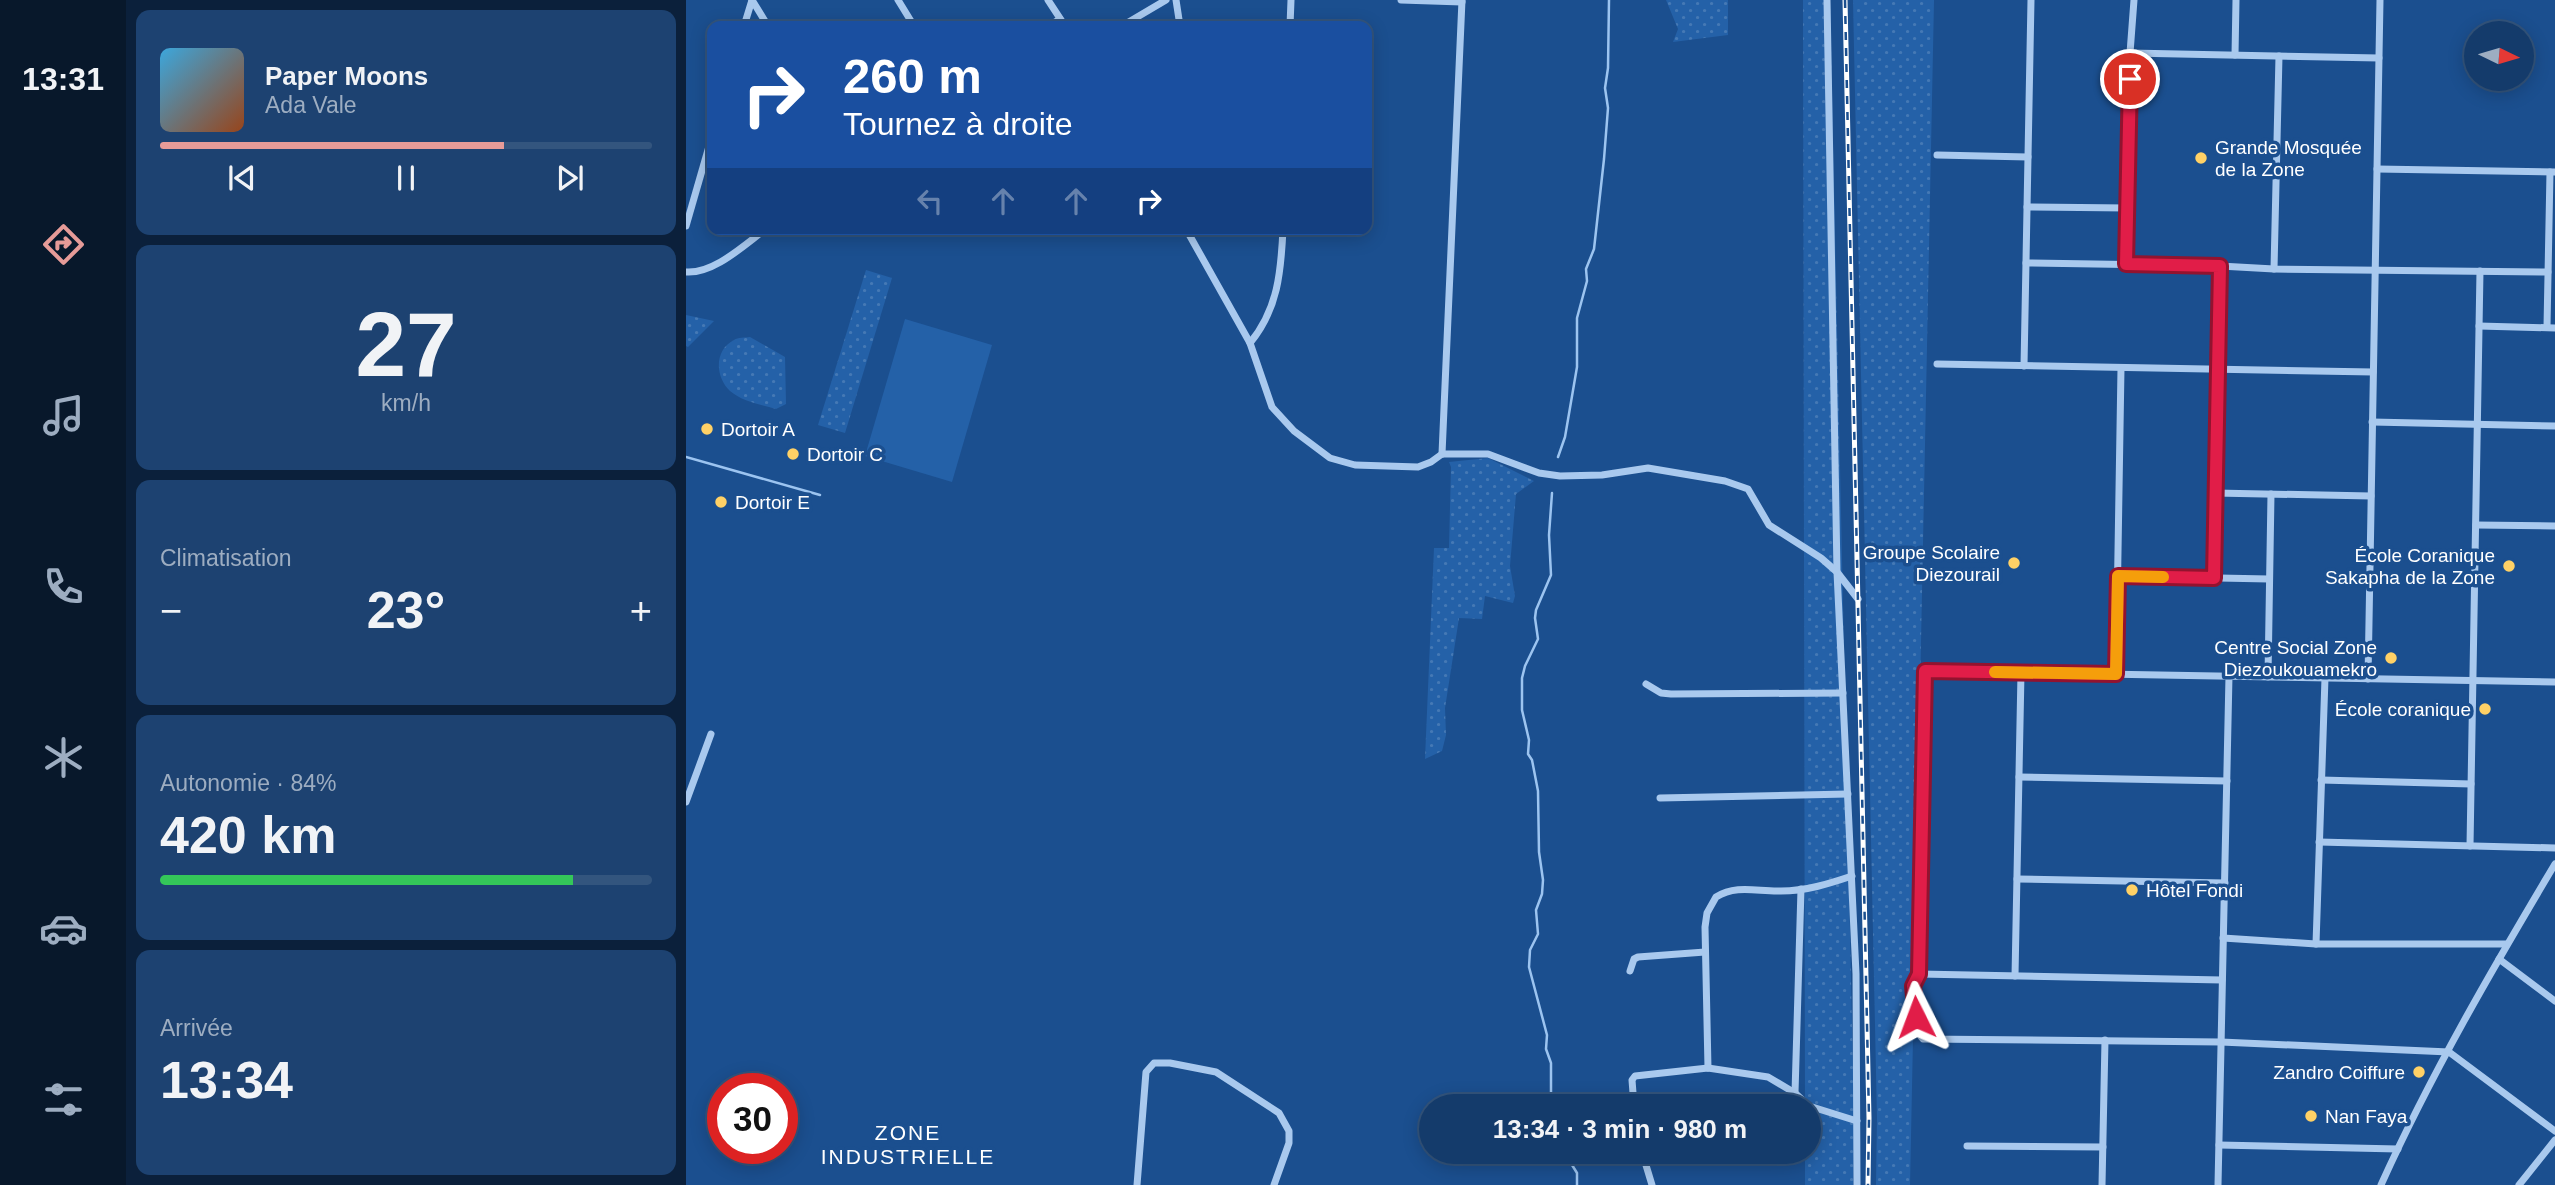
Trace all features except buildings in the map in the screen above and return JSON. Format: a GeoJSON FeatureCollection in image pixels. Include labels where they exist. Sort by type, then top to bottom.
{"type":"FeatureCollection","features":[{"type":"Feature","properties":{"kind":"street"},"geometry":{"type":"LineString","coordinates":[[746,21],[752,0]]}},
{"type":"Feature","properties":{"kind":"street"},"geometry":{"type":"LineString","coordinates":[[752,0],[765,21]]}},
{"type":"Feature","properties":{"kind":"street"},"geometry":{"type":"LineString","coordinates":[[898,0],[911,21]]}},
{"type":"Feature","properties":{"kind":"street"},"geometry":{"type":"LineString","coordinates":[[1048,0],[1060,19],[1057,21]]}},
{"type":"Feature","properties":{"kind":"street"},"geometry":{"type":"LineString","coordinates":[[1130,21],[1166,0]]}},
{"type":"Feature","properties":{"kind":"street"},"geometry":{"type":"LineString","coordinates":[[1176,0],[1180,21]]}},
{"type":"Feature","properties":{"kind":"street"},"geometry":{"type":"LineString","coordinates":[[1290,21],[1291,0]]}},
{"type":"Feature","properties":{"kind":"street"},"geometry":{"type":"LineString","coordinates":[[1401,0],[1462,1],[1442,454]]}},
{"type":"Feature","properties":{"kind":"street"},"geometry":{"type":"LineString","coordinates":[[1827,0],[1838,572],[1856,974],[1857,1185]]}},
{"type":"Feature","properties":{"kind":"street"},"geometry":{"type":"LineString","coordinates":[[2024,366],[2031,0]]}},
{"type":"Feature","properties":{"kind":"street"},"geometry":{"type":"LineString","coordinates":[[2126,264],[2130,53],[2134,0]]}},
{"type":"Feature","properties":{"kind":"street"},"geometry":{"type":"LineString","coordinates":[[2235,55],[2236,0]]}},
{"type":"Feature","properties":{"kind":"street"},"geometry":{"type":"LineString","coordinates":[[2368,679],[2380,0]]}},
{"type":"Feature","properties":{"kind":"street"},"geometry":{"type":"LineString","coordinates":[[2130,53],[2379,58]]}},
{"type":"Feature","properties":{"kind":"street"},"geometry":{"type":"LineString","coordinates":[[2274,269],[2279,56]]}},
{"type":"Feature","properties":{"kind":"street"},"geometry":{"type":"LineString","coordinates":[[686,226],[707,153]]}},
{"type":"Feature","properties":{"kind":"street"},"geometry":{"type":"LineString","coordinates":[[1937,155],[2028,157]]}},
{"type":"Feature","properties":{"kind":"street"},"geometry":{"type":"LineString","coordinates":[[2377,169],[2552,172],[2548,272],[2551,328],[2479,326]]}},
{"type":"Feature","properties":{"kind":"street"},"geometry":{"type":"LineString","coordinates":[[2027,207],[2127,208]]}},
{"type":"Feature","properties":{"kind":"street"},"geometry":{"type":"LineString","coordinates":[[686,272],[696,273],[717,264],[758,235]]}},
{"type":"Feature","properties":{"kind":"street"},"geometry":{"type":"LineString","coordinates":[[1189,235],[1250,343],[1272,407],[1294,431],[1330,458],[1355,465],[1418,467],[1442,454],[1488,454],[1539,473],[1560,476],[1602,475],[1648,468],[1725,481],[1748,489],[1774,530],[1821,558],[1838,572],[1858,599]]}},
{"type":"Feature","properties":{"kind":"street"},"geometry":{"type":"LineString","coordinates":[[1250,343],[1266,320],[1278,292],[1283,235]]}},
{"type":"Feature","properties":{"kind":"street"},"geometry":{"type":"LineString","coordinates":[[2026,262],[2375,271],[2548,272]]}},
{"type":"Feature","properties":{"kind":"street"},"geometry":{"type":"LineString","coordinates":[[2214,578],[2220,266]]}},
{"type":"Feature","properties":{"kind":"street"},"geometry":{"type":"LineString","coordinates":[[2470,846],[2480,271]]}},
{"type":"Feature","properties":{"kind":"street"},"geometry":{"type":"LineString","coordinates":[[1937,364],[2373,372]]}},
{"type":"Feature","properties":{"kind":"street"},"geometry":{"type":"LineString","coordinates":[[2116,674],[2121,368]]}},
{"type":"Feature","properties":{"kind":"street"},"geometry":{"type":"LineString","coordinates":[[2372,422],[2555,425]]}},
{"type":"Feature","properties":{"kind":"street"},"geometry":{"type":"LineString","coordinates":[[2215,493],[2371,496]]}},
{"type":"Feature","properties":{"kind":"street"},"geometry":{"type":"LineString","coordinates":[[2268,677],[2271,494]]}},
{"type":"Feature","properties":{"kind":"street"},"geometry":{"type":"LineString","coordinates":[[2476,525],[2555,526]]}},
{"type":"Feature","properties":{"kind":"street"},"geometry":{"type":"LineString","coordinates":[[2118,576],[2269,579]]}},
{"type":"Feature","properties":{"kind":"street"},"geometry":{"type":"LineString","coordinates":[[2555,682],[1925,671],[1919,974],[1913,986],[1917,1032],[1923,1039],[2221,1042],[2449,1052],[2555,1131]]}},
{"type":"Feature","properties":{"kind":"street"},"geometry":{"type":"LineString","coordinates":[[2015,976],[2021,673]]}},
{"type":"Feature","properties":{"kind":"street"},"geometry":{"type":"LineString","coordinates":[[2218,1185],[2229,676]]}},
{"type":"Feature","properties":{"kind":"street"},"geometry":{"type":"LineString","coordinates":[[2316,944],[2325,678]]}},
{"type":"Feature","properties":{"kind":"street"},"geometry":{"type":"LineString","coordinates":[[1646,684],[1661,693],[1671,694],[1843,693]]}},
{"type":"Feature","properties":{"kind":"street"},"geometry":{"type":"LineString","coordinates":[[686,802],[711,734]]}},
{"type":"Feature","properties":{"kind":"street"},"geometry":{"type":"LineString","coordinates":[[2019,777],[2227,781]]}},
{"type":"Feature","properties":{"kind":"street"},"geometry":{"type":"LineString","coordinates":[[2322,780],[2471,784]]}},
{"type":"Feature","properties":{"kind":"street"},"geometry":{"type":"LineString","coordinates":[[1660,798],[1848,794]]}},
{"type":"Feature","properties":{"kind":"street"},"geometry":{"type":"LineString","coordinates":[[2319,842],[2555,848]]}},
{"type":"Feature","properties":{"kind":"street"},"geometry":{"type":"LineString","coordinates":[[2381,1185],[2498,959],[2555,864]]}},
{"type":"Feature","properties":{"kind":"street"},"geometry":{"type":"LineString","coordinates":[[1708,1068],[1705,952],[1707,913],[1716,897],[1735,889],[1780,892],[1818,887],[1852,876]]}},
{"type":"Feature","properties":{"kind":"street"},"geometry":{"type":"LineString","coordinates":[[2017,879],[2224,883]]}},
{"type":"Feature","properties":{"kind":"street"},"geometry":{"type":"LineString","coordinates":[[1796,1093],[1801,889]]}},
{"type":"Feature","properties":{"kind":"street"},"geometry":{"type":"LineString","coordinates":[[2223,939],[2316,944],[2507,944]]}},
{"type":"Feature","properties":{"kind":"street"},"geometry":{"type":"LineString","coordinates":[[1630,971],[1634,959],[1638,957],[1705,952]]}},
{"type":"Feature","properties":{"kind":"street"},"geometry":{"type":"LineString","coordinates":[[2498,959],[2555,1001]]}},
{"type":"Feature","properties":{"kind":"street"},"geometry":{"type":"LineString","coordinates":[[1919,974],[2222,980]]}},
{"type":"Feature","properties":{"kind":"street"},"geometry":{"type":"LineString","coordinates":[[2102,1185],[2105,1040]]}},
{"type":"Feature","properties":{"kind":"street"},"geometry":{"type":"LineString","coordinates":[[1137,1185],[1146,1072],[1154,1063],[1170,1063],[1216,1072],[1279,1113],[1289,1131],[1289,1143],[1274,1185]]}},
{"type":"Feature","properties":{"kind":"street"},"geometry":{"type":"LineString","coordinates":[[1633,1094],[1632,1080],[1635,1076],[1708,1068],[1768,1077],[1818,1110],[1857,1121]]}},
{"type":"Feature","properties":{"kind":"street"},"geometry":{"type":"LineString","coordinates":[[2519,1185],[2555,1140]]}},
{"type":"Feature","properties":{"kind":"street"},"geometry":{"type":"LineString","coordinates":[[2219,1145],[2398,1149]]}},
{"type":"Feature","properties":{"kind":"street"},"geometry":{"type":"LineString","coordinates":[[1967,1146],[2103,1147]]}},
{"type":"Feature","properties":{"kind":"street"},"geometry":{"type":"LineString","coordinates":[[1646,1164],[1653,1185]]}},
{"type":"Feature","properties":{"kind":"shaded area"},"geometry":{"type":"Polygon","coordinates":[[[1666,0],[1728,0],[1728,35],[1673,42],[1678,29],[1666,0]]]}},
{"type":"Feature","properties":{"kind":"shaded area"},"geometry":{"type":"Polygon","coordinates":[[[1803,0],[1830,0],[1854,1118],[1853,1185],[1805,1185],[1805,1164],[1821,1164],[1821,1094],[1805,1094],[1803,0]]]}},
{"type":"Feature","properties":{"kind":"shaded area"},"geometry":{"type":"Polygon","coordinates":[[[1853,0],[1934,0],[1910,1185],[1876,1185],[1877,1118],[1853,0]]]}},
{"type":"Feature","properties":{"kind":"shaded area"},"geometry":{"type":"Polygon","coordinates":[[[866,270],[892,278],[845,433],[818,425],[866,270]]]}},
{"type":"Feature","properties":{"kind":"shaded area"},"geometry":{"type":"Polygon","coordinates":[[[686,315],[714,321],[688,347],[686,346],[686,315]]]}},
{"type":"Feature","properties":{"kind":"shaded area"},"geometry":{"type":"Polygon","coordinates":[[[905,319],[992,345],[952,482],[865,456],[905,319]]]}},
{"type":"Feature","properties":{"kind":"shaded area"},"geometry":{"type":"Polygon","coordinates":[[[750,337],[785,357],[786,404],[776,409],[740,398],[730,391],[721,379],[720,357],[727,344],[736,339],[750,337]]]}},
{"type":"Feature","properties":{"kind":"shaded area"},"geometry":{"type":"Polygon","coordinates":[[[1488,458],[1534,481],[1516,494],[1510,566],[1515,596],[1513,603],[1485,596],[1482,619],[1459,618],[1445,708],[1446,735],[1442,751],[1425,759],[1434,548],[1449,548],[1449,462],[1488,458]]]}},
{"type":"Feature","properties":{"kind":"waterway"},"geometry":{"type":"LineString","coordinates":[[1558,457],[1565,437],[1577,367],[1577,318],[1587,281],[1586,269],[1594,249],[1608,108],[1605,88],[1609,0]]}},
{"type":"Feature","properties":{"kind":"waterway"},"geometry":{"type":"LineString","coordinates":[[686,457],[820,495]]}},
{"type":"Feature","properties":{"kind":"waterway"},"geometry":{"type":"LineString","coordinates":[[1551,1094],[1547,1035],[1529,967],[1530,950],[1538,934],[1536,910],[1542,894],[1543,880],[1539,852],[1538,791],[1532,760],[1528,754],[1529,740],[1522,710],[1522,678],[1538,639],[1536,610],[1551,575],[1549,535],[1552,493]]}},
{"type":"Feature","properties":{"kind":"waterway"},"geometry":{"type":"LineString","coordinates":[[1571,1164],[1577,1173],[1577,1185]]}},
{"type":"Feature","properties":{"kind":"railway"},"geometry":{"type":"LineString","coordinates":[[1845,0],[1869,1118],[1868,1185]]}},
{"type":"Feature","properties":{"kind":"slow traffic"},"geometry":{"type":"LineString","coordinates":[[1995,672],[2116,674],[2118,576],[2163,577]]}},
{"type":"Feature","properties":{"kind":"place","name":"Grande Mosquée de la Zone"},"geometry":{"type":"Point","coordinates":[2201,158]}},
{"type":"Feature","properties":{"kind":"place","name":"Dortoir A"},"geometry":{"type":"Point","coordinates":[707,429]}},
{"type":"Feature","properties":{"kind":"place","name":"Dortoir C"},"geometry":{"type":"Point","coordinates":[793,454]}},
{"type":"Feature","properties":{"kind":"place","name":"Dortoir E"},"geometry":{"type":"Point","coordinates":[721,502]}},
{"type":"Feature","properties":{"kind":"place","name":"Groupe Scolaire Diezourail"},"geometry":{"type":"Point","coordinates":[2014,563]}},
{"type":"Feature","properties":{"kind":"place","name":"École Coranique Sakapha de la Zone"},"geometry":{"type":"Point","coordinates":[2509,566]}},
{"type":"Feature","properties":{"kind":"place","name":"Centre Social Zone Diezoukouamekro"},"geometry":{"type":"Point","coordinates":[2391,658]}},
{"type":"Feature","properties":{"kind":"place","name":"École coranique"},"geometry":{"type":"Point","coordinates":[2485,709]}},
{"type":"Feature","properties":{"kind":"place","name":"Hôtel Fondi"},"geometry":{"type":"Point","coordinates":[2132,890]}},
{"type":"Feature","properties":{"kind":"place","name":"Zandro Coiffure"},"geometry":{"type":"Point","coordinates":[2419,1072]}},
{"type":"Feature","properties":{"kind":"place","name":"Nan Faya"},"geometry":{"type":"Point","coordinates":[2311,1116]}},
{"type":"Feature","properties":{"kind":"district","name":"ZONE INDUSTRIELLE"},"geometry":{"type":"Point","coordinates":[908,1144]}},
{"type":"Feature","properties":{"kind":"route"},"geometry":{"type":"LineString","coordinates":[[1916,1017],[1913,986],[1919,974],[1925,671],[2116,674],[2118,576],[2214,578],[2220,266],[2126,264],[2130,79]]}}]}
